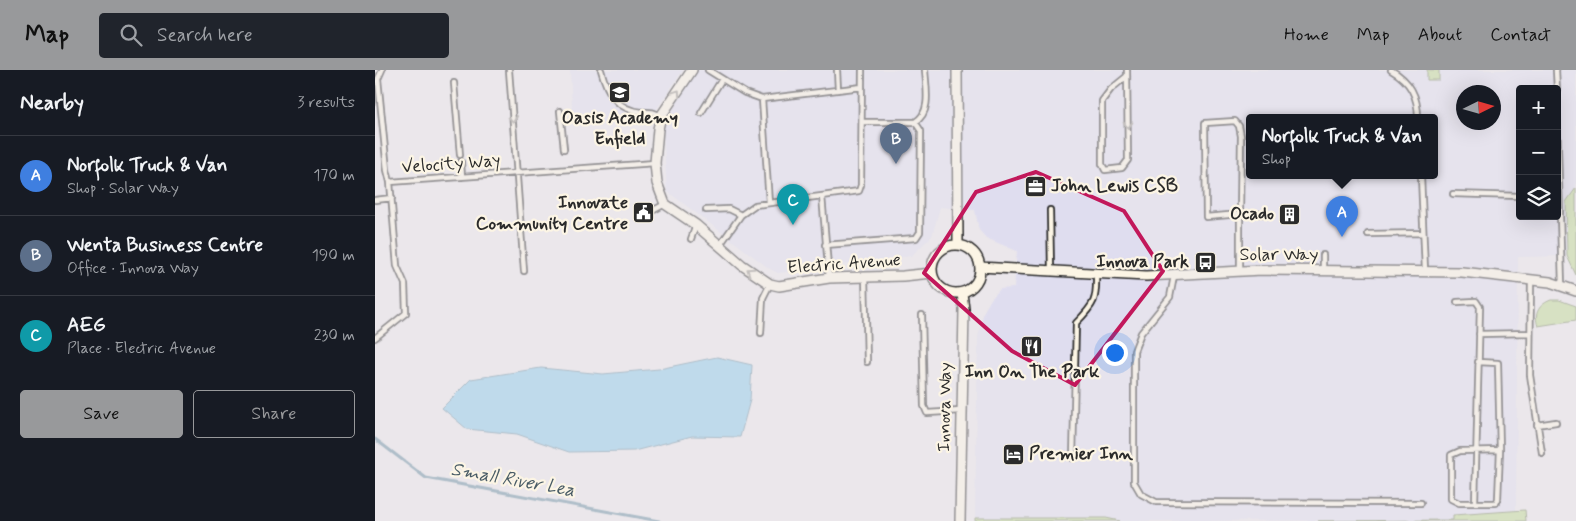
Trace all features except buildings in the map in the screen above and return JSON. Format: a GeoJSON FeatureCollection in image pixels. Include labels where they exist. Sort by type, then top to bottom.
{"type":"FeatureCollection","features":[{"type":"Feature","properties":{"kind":"street"},"geometry":{"type":"LineString","coordinates":[[665,204],[657,182],[655,163],[658,129],[661,116],[692,70]]}},
{"type":"Feature","properties":{"kind":"street"},"geometry":{"type":"LineString","coordinates":[[957,70],[958,246]]}},
{"type":"Feature","properties":{"kind":"street","name":"Electric Avenue"},"geometry":{"type":"LineString","coordinates":[[665,204],[696,225],[770,284],[779,286],[829,278],[903,276],[933,273]]}},
{"type":"Feature","properties":{"kind":"street"},"geometry":{"type":"LineString","coordinates":[[951,246],[958,246],[972,251],[979,260],[980,267],[976,284],[962,293],[946,291],[935,280],[933,273],[933,265],[940,252],[951,246]]}},
{"type":"Feature","properties":{"kind":"street","name":"Solar Way"},"geometry":{"type":"LineString","coordinates":[[980,267],[1174,276],[1240,271],[1425,270],[1531,279],[1562,285],[1576,291]]}},
{"type":"Feature","properties":{"kind":"street","name":"Innova Way"},"geometry":{"type":"LineString","coordinates":[[961,518],[961,411],[964,308],[962,293]]}},
{"type":"Feature","properties":{"kind":"lane"},"geometry":{"type":"LineString","coordinates":[[382,70],[378,79],[387,170],[391,182]]}},
{"type":"Feature","properties":{"kind":"lane"},"geometry":{"type":"LineString","coordinates":[[509,70],[524,270]]}},
{"type":"Feature","properties":{"kind":"lane"},"geometry":{"type":"LineString","coordinates":[[601,70],[606,88],[617,103],[630,110],[656,112],[661,116]]}},
{"type":"Feature","properties":{"kind":"lane"},"geometry":{"type":"LineString","coordinates":[[708,70],[745,93],[762,99],[862,87]]}},
{"type":"Feature","properties":{"kind":"lane"},"geometry":{"type":"LineString","coordinates":[[837,70],[838,90]]}},
{"type":"Feature","properties":{"kind":"lane"},"geometry":{"type":"LineString","coordinates":[[720,246],[741,215],[755,205],[859,192],[861,185],[862,70]]}},
{"type":"Feature","properties":{"kind":"lane"},"geometry":{"type":"LineString","coordinates":[[861,122],[915,122],[922,118],[926,112],[925,70]]}},
{"type":"Feature","properties":{"kind":"lane"},"geometry":{"type":"LineString","coordinates":[[1391,70],[1404,77],[1418,101],[1419,114]]}},
{"type":"Feature","properties":{"kind":"lane"},"geometry":{"type":"LineString","coordinates":[[1556,70],[1557,85]]}},
{"type":"Feature","properties":{"kind":"lane"},"geometry":{"type":"LineString","coordinates":[[1127,73],[1128,160],[1122,168],[1105,170],[1102,164],[1102,101],[1127,73]]}},
{"type":"Feature","properties":{"kind":"lane"},"geometry":{"type":"LineString","coordinates":[[701,113],[722,79]]}},
{"type":"Feature","properties":{"kind":"lane"},"geometry":{"type":"LineString","coordinates":[[454,83],[460,155]]}},
{"type":"Feature","properties":{"kind":"lane"},"geometry":{"type":"LineString","coordinates":[[762,99],[769,203]]}},
{"type":"Feature","properties":{"kind":"lane"},"geometry":{"type":"LineString","coordinates":[[560,111],[564,149]]}},
{"type":"Feature","properties":{"kind":"lane"},"geometry":{"type":"LineString","coordinates":[[1240,271],[1240,214],[1239,126],[1235,120],[1205,123],[1206,216],[1240,214],[1266,214]]}},
{"type":"Feature","properties":{"kind":"lane"},"geometry":{"type":"LineString","coordinates":[[825,244],[916,238],[920,232],[921,131],[915,122]]}},
{"type":"Feature","properties":{"kind":"lane"},"geometry":{"type":"LineString","coordinates":[[1557,130],[1558,175]]}},
{"type":"Feature","properties":{"kind":"lane"},"geometry":{"type":"LineString","coordinates":[[461,162],[462,177]]}},
{"type":"Feature","properties":{"kind":"lane","name":"Velocity Way"},"geometry":{"type":"LineString","coordinates":[[375,338],[406,313],[405,284],[397,266],[391,182],[517,173],[566,167],[655,163]]}},
{"type":"Feature","properties":{"kind":"lane"},"geometry":{"type":"LineString","coordinates":[[1421,179],[1425,270]]}},
{"type":"Feature","properties":{"kind":"lane"},"geometry":{"type":"LineString","coordinates":[[1453,194],[1516,196]]}},
{"type":"Feature","properties":{"kind":"lane"},"geometry":{"type":"LineString","coordinates":[[822,196],[829,278]]}},
{"type":"Feature","properties":{"kind":"lane"},"geometry":{"type":"LineString","coordinates":[[375,200],[392,198]]}},
{"type":"Feature","properties":{"kind":"lane"},"geometry":{"type":"LineString","coordinates":[[654,210],[665,204]]}},
{"type":"Feature","properties":{"kind":"lane"},"geometry":{"type":"LineString","coordinates":[[706,210],[729,209],[741,215]]}},
{"type":"Feature","properties":{"kind":"lane"},"geometry":{"type":"LineString","coordinates":[[1050,210],[1051,270]]}},
{"type":"Feature","properties":{"kind":"lane"},"geometry":{"type":"LineString","coordinates":[[1559,220],[1562,285]]}},
{"type":"Feature","properties":{"kind":"lane"},"geometry":{"type":"LineString","coordinates":[[691,239],[696,225]]}},
{"type":"Feature","properties":{"kind":"lane"},"geometry":{"type":"LineString","coordinates":[[1368,234],[1423,233]]}},
{"type":"Feature","properties":{"kind":"lane"},"geometry":{"type":"LineString","coordinates":[[1323,255],[1323,271]]}},
{"type":"Feature","properties":{"kind":"lane"},"geometry":{"type":"LineString","coordinates":[[1073,458],[1076,323],[1092,308],[1097,294],[1096,273]]}},
{"type":"Feature","properties":{"kind":"lane"},"geometry":{"type":"LineString","coordinates":[[865,276],[867,362]]}},
{"type":"Feature","properties":{"kind":"lane"},"geometry":{"type":"LineString","coordinates":[[1174,276],[1170,297],[1141,333],[1134,351],[1134,482],[1141,494],[1156,502],[1421,502]]}},
{"type":"Feature","properties":{"kind":"lane"},"geometry":{"type":"LineString","coordinates":[[1531,279],[1529,333],[1531,375],[1542,453]]}},
{"type":"Feature","properties":{"kind":"lane"},"geometry":{"type":"LineString","coordinates":[[761,333],[763,298],[770,284]]}},
{"type":"Feature","properties":{"kind":"lane"},"geometry":{"type":"LineString","coordinates":[[1457,302],[1476,301],[1480,307],[1475,503]]}},
{"type":"Feature","properties":{"kind":"lane"},"geometry":{"type":"LineString","coordinates":[[922,315],[924,406],[927,412],[961,411]]}},
{"type":"Feature","properties":{"kind":"lane"},"geometry":{"type":"LineString","coordinates":[[1479,334],[1529,333]]}},
{"type":"Feature","properties":{"kind":"lane"},"geometry":{"type":"LineString","coordinates":[[1478,362],[1498,363],[1500,450],[1496,503],[1459,503],[1451,499],[1451,455],[1460,451],[1500,450]]}},
{"type":"Feature","properties":{"kind":"lane"},"geometry":{"type":"LineString","coordinates":[[1537,426],[1556,422]]}},
{"type":"Feature","properties":{"kind":"highlighted area"},"geometry":{"type":"Polygon","coordinates":[[[1036,172],[1124,211],[1163,271],[1075,385],[1012,351],[924,273],[976,192],[1036,172]]]}},
{"type":"Feature","properties":{"kind":"shaded area","name":"Oasis Academy Enfield"},"geometry":{"type":"Polygon","coordinates":[[[570,70],[683,70],[649,120],[573,124],[570,70]]]}},
{"type":"Feature","properties":{"kind":"shaded area"},"geometry":{"type":"Polygon","coordinates":[[[697,70],[1427,70],[1427,80],[1439,80],[1439,70],[1576,70],[1576,188],[1566,202],[1567,256],[1518,257],[1516,510],[1454,515],[1453,520],[1120,521],[1106,518],[975,518],[978,337],[984,311],[991,299],[1000,289],[1014,288],[1017,251],[986,238],[979,230],[975,210],[940,207],[932,236],[911,256],[778,273],[770,269],[667,191],[663,126],[697,70]]]}},
{"type":"Feature","properties":{"kind":"green space"},"geometry":{"type":"Polygon","coordinates":[[[1427,70],[1439,70],[1439,80],[1427,80],[1427,70]]]}},
{"type":"Feature","properties":{"kind":"green space"},"geometry":{"type":"Polygon","coordinates":[[[1576,188],[1576,275],[1567,256],[1566,202],[1576,188]]]}},
{"type":"Feature","properties":{"kind":"green space"},"geometry":{"type":"Polygon","coordinates":[[[1551,300],[1559,300],[1576,306],[1576,320],[1538,326],[1537,313],[1544,304],[1551,300]]]}},
{"type":"Feature","properties":{"kind":"green space"},"geometry":{"type":"Polygon","coordinates":[[[1525,510],[1526,521],[1318,521],[1453,520],[1453,515],[1525,510]]]}},
{"type":"Feature","properties":{"kind":"green space"},"geometry":{"type":"Polygon","coordinates":[[[975,518],[1106,518],[1120,521],[975,521],[975,518]]]}},
{"type":"Feature","properties":{"kind":"water"},"geometry":{"type":"Polygon","coordinates":[[[717,357],[752,365],[750,400],[740,437],[692,436],[634,451],[569,452],[517,434],[467,429],[442,408],[471,379],[541,368],[603,374],[659,369],[717,357]]]}},
{"type":"Feature","properties":{"kind":"waterway","name":"Small River Lea"},"geometry":{"type":"LineString","coordinates":[[375,439],[426,478],[659,521]]}},
{"type":"Feature","properties":{"kind":"place","name":"Oasis Academy Enfield"},"geometry":{"type":"Point","coordinates":[620,93]}},
{"type":"Feature","properties":{"kind":"place","name":"Wenta Business Centre"},"geometry":{"type":"Point","coordinates":[896,164]}},
{"type":"Feature","properties":{"kind":"place","name":"John Lewis CSB"},"geometry":{"type":"Point","coordinates":[1035,186]}},
{"type":"Feature","properties":{"kind":"place","name":"Innovate Community Centre"},"geometry":{"type":"Point","coordinates":[644,213]}},
{"type":"Feature","properties":{"kind":"place","name":"Ocado"},"geometry":{"type":"Point","coordinates":[1290,214]}},
{"type":"Feature","properties":{"kind":"place","name":"AEG"},"geometry":{"type":"Point","coordinates":[793,225]}},
{"type":"Feature","properties":{"kind":"place","name":"Norfolk Truck & Van"},"geometry":{"type":"Point","coordinates":[1342,237]}},
{"type":"Feature","properties":{"kind":"place","name":"Innova Park"},"geometry":{"type":"Point","coordinates":[1205,262]}},
{"type":"Feature","properties":{"kind":"place","name":"Inn On The Park"},"geometry":{"type":"Point","coordinates":[1032,347]}},
{"type":"Feature","properties":{"kind":"place","name":"Premier Inn"},"geometry":{"type":"Point","coordinates":[1013,454]}}]}
